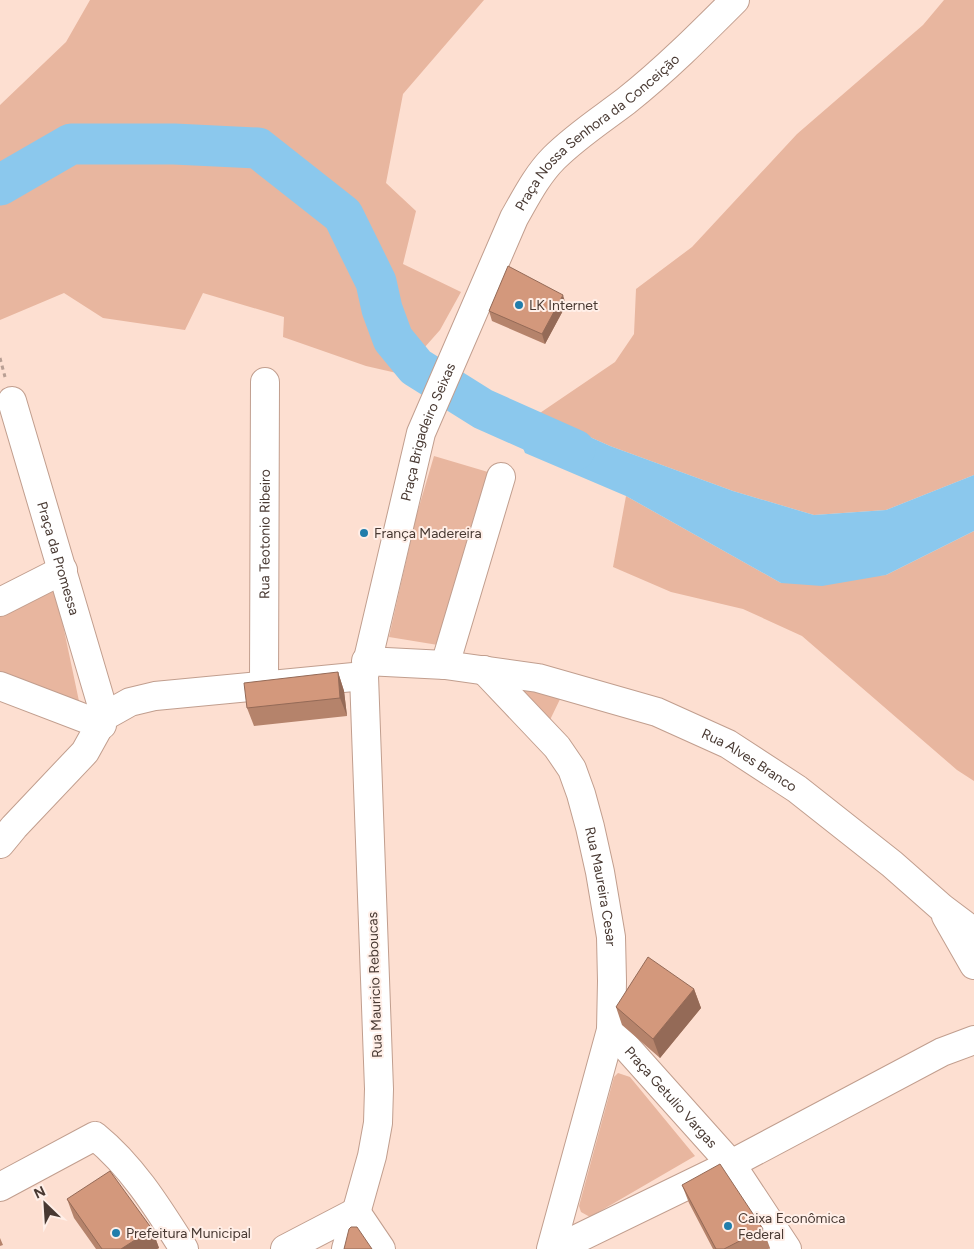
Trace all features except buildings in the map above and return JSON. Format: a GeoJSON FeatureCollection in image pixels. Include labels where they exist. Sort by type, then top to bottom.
{"type":"FeatureCollection","features":[{"type":"Feature","properties":{"kind":"street","name":"Praça Nossa Senhora da Conceição"},"geometry":{"type":"LineString","coordinates":[[485,281],[514,218],[532,185],[553,159],[580,134],[626,101],[735,0]]}},
{"type":"Feature","properties":{"kind":"street","name":"Praça Brigadeiro Seixas"},"geometry":{"type":"LineString","coordinates":[[365,668],[421,433],[485,281]]}},
{"type":"Feature","properties":{"kind":"street","name":"Rua Teotonio Ribeiro"},"geometry":{"type":"LineString","coordinates":[[264,686],[265,382]]}},
{"type":"Feature","properties":{"kind":"street","name":"Praça da Promessa"},"geometry":{"type":"LineString","coordinates":[[12,401],[63,570],[104,720]]}},
{"type":"Feature","properties":{"kind":"street"},"geometry":{"type":"LineString","coordinates":[[446,665],[501,477]]}},
{"type":"Feature","properties":{"kind":"street"},"geometry":{"type":"LineString","coordinates":[[0,602],[63,570]]}},
{"type":"Feature","properties":{"kind":"street"},"geometry":{"type":"LineString","coordinates":[[0,844],[85,752],[104,720],[130,702],[155,696],[264,686],[365,668],[446,665],[484,670]]}},
{"type":"Feature","properties":{"kind":"street","name":"Rua Mauricio Reboucas"},"geometry":{"type":"LineString","coordinates":[[346,1249],[372,1156],[378,1123],[379,1089],[365,668]]}},
{"type":"Feature","properties":{"kind":"street","name":"Rua Alves Branco"},"geometry":{"type":"LineString","coordinates":[[484,670],[538,678],[657,712],[728,744],[797,789],[974,932]]}},
{"type":"Feature","properties":{"kind":"street","name":"Rua Maureira Cesar"},"geometry":{"type":"LineString","coordinates":[[484,670],[556,746],[572,769],[581,794],[600,872],[611,937],[610,1030],[551,1249]]}},
{"type":"Feature","properties":{"kind":"street"},"geometry":{"type":"LineString","coordinates":[[0,686],[104,720]]}},
{"type":"Feature","properties":{"kind":"street"},"geometry":{"type":"LineString","coordinates":[[942,908],[974,965]]}},
{"type":"Feature","properties":{"kind":"street","name":"Praça Getulio Vargas"},"geometry":{"type":"LineString","coordinates":[[610,1030],[731,1164],[786,1249]]}},
{"type":"Feature","properties":{"kind":"street"},"geometry":{"type":"LineString","coordinates":[[556,1249],[731,1164],[942,1052],[974,1040]]}},
{"type":"Feature","properties":{"kind":"street"},"geometry":{"type":"LineString","coordinates":[[0,1187],[95,1136],[114,1152],[152,1200],[184,1249]]}},
{"type":"Feature","properties":{"kind":"street"},"geometry":{"type":"LineString","coordinates":[[287,1249],[356,1212],[381,1249]]}},
{"type":"Feature","properties":{"kind":"shaded area"},"geometry":{"type":"Polygon","coordinates":[[[90,0],[484,0],[403,94],[386,183],[416,211],[403,264],[461,292],[440,330],[401,374],[366,366],[283,337],[284,317],[203,293],[185,330],[103,318],[64,293],[0,320],[0,105],[66,42],[90,0]]]}},
{"type":"Feature","properties":{"kind":"shaded area"},"geometry":{"type":"Polygon","coordinates":[[[944,0],[974,0],[974,475],[886,510],[814,515],[733,491],[610,446],[572,429],[534,417],[615,362],[634,334],[636,289],[692,247],[797,134],[923,25],[944,0]]]}},
{"type":"Feature","properties":{"kind":"shaded area"},"geometry":{"type":"Polygon","coordinates":[[[434,456],[488,472],[438,645],[389,637],[416,517],[434,456]]]}},
{"type":"Feature","properties":{"kind":"shaded area"},"geometry":{"type":"Polygon","coordinates":[[[626,496],[781,583],[886,575],[974,531],[974,781],[957,770],[802,636],[743,609],[671,592],[613,567],[626,496]]]}},
{"type":"Feature","properties":{"kind":"shaded area"},"geometry":{"type":"Polygon","coordinates":[[[55,587],[80,706],[0,675],[0,615],[55,587]]]}},
{"type":"Feature","properties":{"kind":"shaded area"},"geometry":{"type":"Polygon","coordinates":[[[517,681],[563,693],[549,722],[512,691],[517,681]]]}},
{"type":"Feature","properties":{"kind":"shaded area"},"geometry":{"type":"Polygon","coordinates":[[[618,1073],[630,1077],[695,1156],[590,1217],[581,1212],[579,1206],[614,1077],[618,1073]]]}},
{"type":"Feature","properties":{"kind":"water"},"geometry":{"type":"Polygon","coordinates":[[[534,417],[572,429],[610,446],[733,491],[814,515],[886,510],[974,475],[974,531],[886,575],[822,586],[781,583],[626,496],[525,453],[520,437],[522,429],[534,417]]]}},
{"type":"Feature","properties":{"kind":"waterway"},"geometry":{"type":"LineString","coordinates":[[0,185],[71,144],[174,144],[258,148],[343,215],[376,282],[382,309],[393,339],[416,367],[483,409],[575,450]]}},
{"type":"Feature","properties":{"kind":"place","name":"LK Internet"},"geometry":{"type":"Point","coordinates":[519,305]}},
{"type":"Feature","properties":{"kind":"place","name":"França Madereira"},"geometry":{"type":"Point","coordinates":[364,533]}},
{"type":"Feature","properties":{"kind":"place","name":"Caixa Econômica Federal"},"geometry":{"type":"Point","coordinates":[728,1226]}},
{"type":"Feature","properties":{"kind":"place","name":"Prefeitura Municipal"},"geometry":{"type":"Point","coordinates":[116,1233]}}]}
